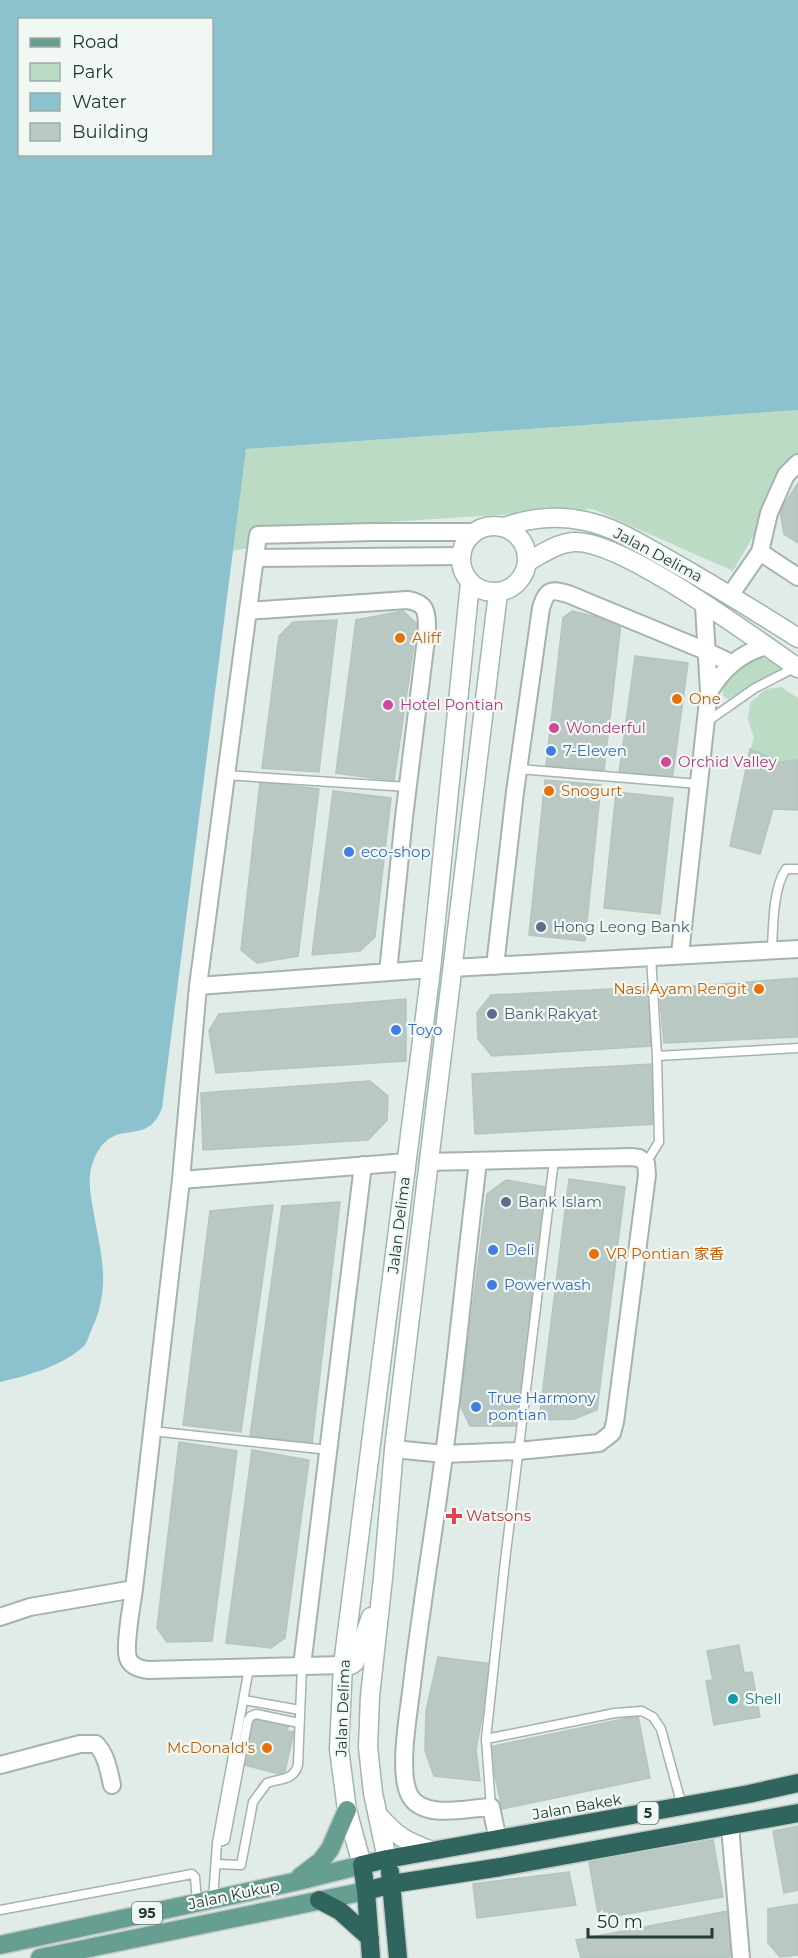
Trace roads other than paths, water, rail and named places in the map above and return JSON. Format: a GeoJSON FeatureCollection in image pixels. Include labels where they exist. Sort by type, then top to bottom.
{"type":"FeatureCollection","features":[{"type":"Feature","properties":{"kind":"highway","name":"Jalan Bakek"},"geometry":{"type":"LineString","coordinates":[[362,1865],[798,1783]]}},
{"type":"Feature","properties":{"kind":"highway","name":"5"},"geometry":{"type":"LineString","coordinates":[[366,1891],[392,1884],[513,1865],[798,1813]]}},
{"type":"Feature","properties":{"kind":"highway"},"geometry":{"type":"LineString","coordinates":[[387,1859],[392,1884],[398,1958]]}},
{"type":"Feature","properties":{"kind":"highway"},"geometry":{"type":"LineString","coordinates":[[362,1865],[371,1958]]}},
{"type":"Feature","properties":{"kind":"highway"},"geometry":{"type":"LineString","coordinates":[[319,1900],[340,1911],[370,1938]]}},
{"type":"Feature","properties":{"kind":"main road"},"geometry":{"type":"LineString","coordinates":[[294,1882],[321,1861],[330,1849],[347,1810]]}},
{"type":"Feature","properties":{"kind":"main road","name":"Jalan Kukup"},"geometry":{"type":"LineString","coordinates":[[0,1945],[294,1882],[362,1865]]}},
{"type":"Feature","properties":{"kind":"main road","name":"Jalan Kukup"},"geometry":{"type":"LineString","coordinates":[[40,1958],[68,1955],[366,1891]]}},
{"type":"Feature","properties":{"kind":"street"},"geometry":{"type":"LineString","coordinates":[[731,594],[759,552],[769,513],[777,493],[786,475],[798,463]]}},
{"type":"Feature","properties":{"kind":"street","name":"Jalan Delima"},"geometry":{"type":"LineString","coordinates":[[504,527],[536,519],[560,518],[599,525],[620,532],[731,594],[798,638]]}},
{"type":"Feature","properties":{"kind":"street"},"geometry":{"type":"LineString","coordinates":[[383,1578],[355,1662],[351,1665],[148,1670],[135,1668],[128,1659],[181,1180],[198,986],[258,535],[474,532],[488,526],[504,527],[517,534],[525,547],[527,562],[523,576],[512,587],[498,593],[483,591],[470,583],[462,571],[460,556],[465,542],[474,532]]}},
{"type":"Feature","properties":{"kind":"street","name":"Jalan Delima"},"geometry":{"type":"LineString","coordinates":[[527,562],[556,546],[574,542],[587,543],[633,560],[797,668]]}},
{"type":"Feature","properties":{"kind":"street"},"geometry":{"type":"LineString","coordinates":[[759,552],[798,577]]}},
{"type":"Feature","properties":{"kind":"street"},"geometry":{"type":"LineString","coordinates":[[255,558],[460,556]]}},
{"type":"Feature","properties":{"kind":"street","name":"Jalan Delima"},"geometry":{"type":"LineString","coordinates":[[362,1865],[347,1810],[339,1749],[343,1665],[431,969],[470,583]]}},
{"type":"Feature","properties":{"kind":"street"},"geometry":{"type":"LineString","coordinates":[[495,966],[519,769],[544,597],[548,592],[553,591],[568,594],[731,663]]}},
{"type":"Feature","properties":{"kind":"street","name":"Jalan Delima"},"geometry":{"type":"LineString","coordinates":[[387,1859],[373,1793],[368,1747],[370,1696],[394,1449],[498,593]]}},
{"type":"Feature","properties":{"kind":"street"},"geometry":{"type":"LineString","coordinates":[[248,611],[407,600],[418,602],[427,616],[388,972]]}},
{"type":"Feature","properties":{"kind":"street"},"geometry":{"type":"LineString","coordinates":[[680,954],[709,692],[704,605]]}},
{"type":"Feature","properties":{"kind":"street"},"geometry":{"type":"LineString","coordinates":[[709,692],[719,675],[731,663],[751,650],[766,646]]}},
{"type":"Feature","properties":{"kind":"street"},"geometry":{"type":"LineString","coordinates":[[452,968],[798,949]]}},
{"type":"Feature","properties":{"kind":"street"},"geometry":{"type":"LineString","coordinates":[[198,986],[431,969]]}},
{"type":"Feature","properties":{"kind":"street"},"geometry":{"type":"LineString","coordinates":[[394,1449],[444,1454],[518,1451],[599,1443],[612,1433],[646,1186],[646,1163],[639,1158],[631,1157],[428,1162]]}},
{"type":"Feature","properties":{"kind":"street"},"geometry":{"type":"LineString","coordinates":[[181,1180],[407,1162]]}},
{"type":"Feature","properties":{"kind":"street"},"geometry":{"type":"LineString","coordinates":[[478,1162],[444,1454],[418,1636],[405,1747],[405,1778],[411,1798],[421,1808],[441,1811],[491,1807],[498,1840]]}},
{"type":"Feature","properties":{"kind":"street"},"geometry":{"type":"LineString","coordinates":[[302,1666],[363,1165]]}},
{"type":"Feature","properties":{"kind":"street"},"geometry":{"type":"LineString","coordinates":[[0,1617],[30,1607],[134,1589]]}},
{"type":"Feature","properties":{"kind":"street"},"geometry":{"type":"LineString","coordinates":[[0,1765],[80,1744],[96,1744],[101,1748],[112,1785]]}},
{"type":"Feature","properties":{"kind":"street"},"geometry":{"type":"LineString","coordinates":[[377,1814],[392,1832],[432,1851]]}},
{"type":"Feature","properties":{"kind":"street"},"geometry":{"type":"LineString","coordinates":[[730,1826],[741,1958]]}},
{"type":"Feature","properties":{"kind":"lane"},"geometry":{"type":"LineString","coordinates":[[706,723],[755,688],[797,668]]}},
{"type":"Feature","properties":{"kind":"lane"},"geometry":{"type":"LineString","coordinates":[[519,769],[699,784]]}},
{"type":"Feature","properties":{"kind":"lane"},"geometry":{"type":"LineString","coordinates":[[225,775],[408,787]]}},
{"type":"Feature","properties":{"kind":"lane"},"geometry":{"type":"LineString","coordinates":[[772,950],[774,913],[781,876],[786,869],[798,869]]}},
{"type":"Feature","properties":{"kind":"lane"},"geometry":{"type":"LineString","coordinates":[[646,1163],[659,1142],[651,957]]}},
{"type":"Feature","properties":{"kind":"lane"},"geometry":{"type":"LineString","coordinates":[[657,1056],[798,1048]]}},
{"type":"Feature","properties":{"kind":"lane"},"geometry":{"type":"LineString","coordinates":[[491,1807],[486,1739],[518,1451],[554,1160]]}},
{"type":"Feature","properties":{"kind":"lane"},"geometry":{"type":"LineString","coordinates":[[152,1431],[329,1450]]}},
{"type":"Feature","properties":{"kind":"lane"},"geometry":{"type":"LineString","coordinates":[[216,1864],[241,1865],[253,1802],[267,1783],[290,1778],[296,1773],[302,1666]]}},
{"type":"Feature","properties":{"kind":"lane"},"geometry":{"type":"LineString","coordinates":[[205,1901],[216,1864],[249,1668]]}},
{"type":"Feature","properties":{"kind":"lane"},"geometry":{"type":"LineString","coordinates":[[244,1700],[300,1710]]}},
{"type":"Feature","properties":{"kind":"lane"},"geometry":{"type":"LineString","coordinates":[[486,1739],[615,1713],[642,1711],[653,1717],[661,1729],[682,1806]]}},
{"type":"Feature","properties":{"kind":"lane"},"geometry":{"type":"LineString","coordinates":[[218,1843],[225,1840],[248,1720],[256,1714],[299,1723]]}},
{"type":"Feature","properties":{"kind":"lane"},"geometry":{"type":"LineString","coordinates":[[0,1910],[192,1874],[205,1901]]}},
{"type":"Feature","properties":{"kind":"water"},"geometry":{"type":"Polygon","coordinates":[[[0,0],[798,0],[798,410],[246,449],[162,1108],[155,1121],[147,1128],[119,1134],[110,1139],[101,1147],[93,1162],[90,1191],[102,1263],[101,1302],[86,1344],[64,1360],[33,1373],[0,1382],[0,0]]]}},
{"type":"Feature","properties":{"kind":"place","name":"Aliff"},"geometry":{"type":"Point","coordinates":[400,638]}},
{"type":"Feature","properties":{"kind":"place","name":"One"},"geometry":{"type":"Point","coordinates":[677,699]}},
{"type":"Feature","properties":{"kind":"place","name":"Hotel Pontian"},"geometry":{"type":"Point","coordinates":[388,705]}},
{"type":"Feature","properties":{"kind":"place","name":"Wonderful"},"geometry":{"type":"Point","coordinates":[554,728]}},
{"type":"Feature","properties":{"kind":"place","name":"7-Eleven"},"geometry":{"type":"Point","coordinates":[551,751]}},
{"type":"Feature","properties":{"kind":"place","name":"Orchid Valley"},"geometry":{"type":"Point","coordinates":[666,762]}},
{"type":"Feature","properties":{"kind":"place","name":"Snogurt"},"geometry":{"type":"Point","coordinates":[549,791]}},
{"type":"Feature","properties":{"kind":"place","name":"eco-shop"},"geometry":{"type":"Point","coordinates":[349,852]}},
{"type":"Feature","properties":{"kind":"place","name":"Hong Leong Bank"},"geometry":{"type":"Point","coordinates":[541,927]}},
{"type":"Feature","properties":{"kind":"place","name":"Nasi Ayam Rengit"},"geometry":{"type":"Point","coordinates":[759,989]}},
{"type":"Feature","properties":{"kind":"place","name":"Bank Rakyat"},"geometry":{"type":"Point","coordinates":[492,1014]}},
{"type":"Feature","properties":{"kind":"place","name":"Toyo"},"geometry":{"type":"Point","coordinates":[396,1030]}},
{"type":"Feature","properties":{"kind":"place","name":"Bank Islam"},"geometry":{"type":"Point","coordinates":[506,1202]}},
{"type":"Feature","properties":{"kind":"place","name":"Deli"},"geometry":{"type":"Point","coordinates":[493,1250]}},
{"type":"Feature","properties":{"kind":"place","name":"VR Pontian 家香"},"geometry":{"type":"Point","coordinates":[594,1254]}},
{"type":"Feature","properties":{"kind":"place","name":"Powerwash"},"geometry":{"type":"Point","coordinates":[492,1285]}},
{"type":"Feature","properties":{"kind":"place","name":"True Harmony pontian"},"geometry":{"type":"Point","coordinates":[476,1407]}},
{"type":"Feature","properties":{"kind":"place","name":"Watsons"},"geometry":{"type":"Point","coordinates":[454,1516]}},
{"type":"Feature","properties":{"kind":"place","name":"Shell"},"geometry":{"type":"Point","coordinates":[733,1699]}},
{"type":"Feature","properties":{"kind":"place","name":"McDonald's"},"geometry":{"type":"Point","coordinates":[267,1748]}}]}
